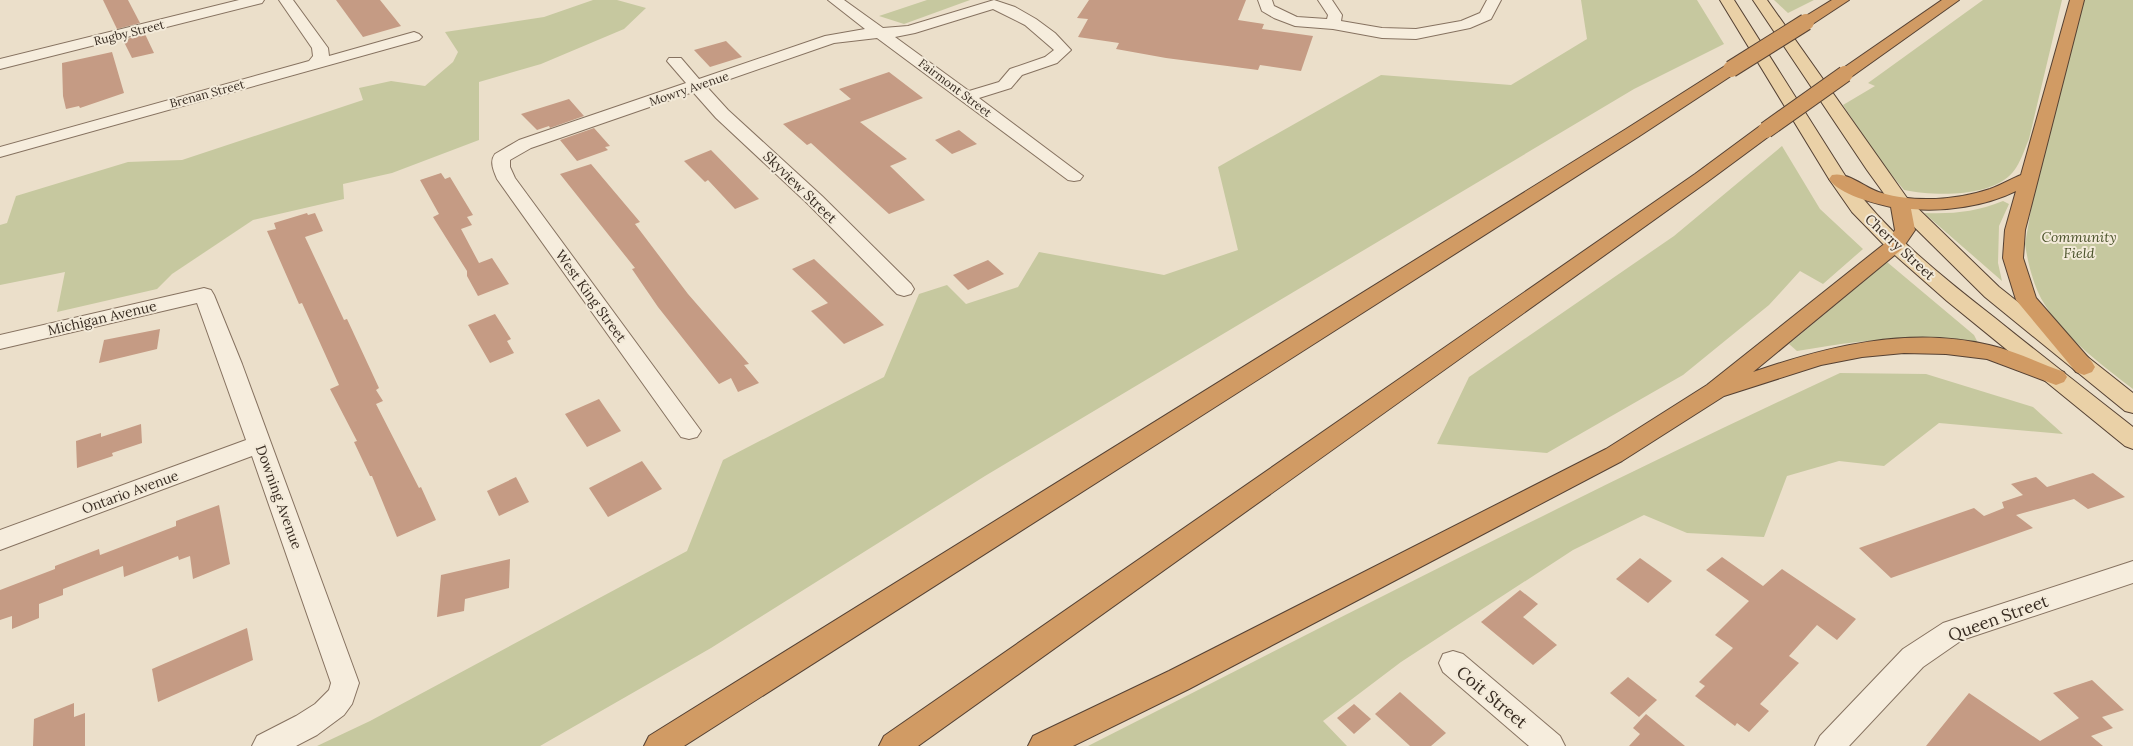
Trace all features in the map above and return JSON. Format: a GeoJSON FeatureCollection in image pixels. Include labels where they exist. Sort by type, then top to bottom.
{"type":"FeatureCollection","features":[{"type":"Feature","properties":{"kind":"highway"},"geometry":{"type":"LineString","coordinates":[[659,746],[1842,0]]}},
{"type":"Feature","properties":{"kind":"highway"},"geometry":{"type":"LineString","coordinates":[[894,746],[1695,182],[1844,74],[1952,0]]}},
{"type":"Feature","properties":{"kind":"highway"},"geometry":{"type":"LineString","coordinates":[[2077,0],[2015,230],[2013,258],[2026,300],[2084,366]]}},
{"type":"Feature","properties":{"kind":"highway"},"geometry":{"type":"LineString","coordinates":[[1838,179],[1866,194],[1900,202],[1940,203],[1979,197],[1998,192],[2029,178]]}},
{"type":"Feature","properties":{"kind":"highway"},"geometry":{"type":"LineString","coordinates":[[1043,746],[1179,680],[1614,455],[1715,390],[1895,244],[1905,230],[1900,202]]}},
{"type":"Feature","properties":{"kind":"highway"},"geometry":{"type":"LineString","coordinates":[[1715,390],[1747,383],[1771,372],[1822,357],[1865,349],[1894,346],[1943,347],[1988,352],[2056,377]]}},
{"type":"Feature","properties":{"kind":"main road","name":"Cherry Street"},"geometry":{"type":"LineString","coordinates":[[1727,0],[1838,179],[1859,208],[1895,244],[1954,296],[2133,440]]}},
{"type":"Feature","properties":{"kind":"main road"},"geometry":{"type":"LineString","coordinates":[[1760,0],[1879,175],[1900,202],[1992,292],[2133,405]]}},
{"type":"Feature","properties":{"kind":"street","name":"Rugby Street"},"geometry":{"type":"LineString","coordinates":[[0,64],[257,0]]}},
{"type":"Feature","properties":{"kind":"street"},"geometry":{"type":"LineString","coordinates":[[286,0],[320,48],[321,56],[315,64]]}},
{"type":"Feature","properties":{"kind":"street","name":"Fairmont Street"},"geometry":{"type":"LineString","coordinates":[[835,0],[1074,176]]}},
{"type":"Feature","properties":{"kind":"street"},"geometry":{"type":"LineString","coordinates":[[1265,0],[1267,8],[1279,15],[1295,21],[1333,24],[1397,34],[1441,31],[1465,25],[1486,16],[1494,0]]}},
{"type":"Feature","properties":{"kind":"street"},"geometry":{"type":"LineString","coordinates":[[1325,0],[1335,15],[1333,24]]}},
{"type":"Feature","properties":{"kind":"street","name":"Mowry Avenue"},"geometry":{"type":"LineString","coordinates":[[502,158],[525,144],[830,40],[860,33],[910,30],[992,4],[1036,25],[1056,41],[1063,50],[1052,60],[1016,72],[1005,85],[967,97]]}},
{"type":"Feature","properties":{"kind":"street","name":"Brenan Street"},"geometry":{"type":"LineString","coordinates":[[0,152],[293,72],[315,64],[414,37]]}},
{"type":"Feature","properties":{"kind":"street","name":"Skyview Street"},"geometry":{"type":"LineString","coordinates":[[675,61],[696,86],[904,289]]}},
{"type":"Feature","properties":{"kind":"street","name":"West King Street"},"geometry":{"type":"LineString","coordinates":[[502,158],[501,167],[506,179],[689,431]]}},
{"type":"Feature","properties":{"kind":"street","name":"Michigan Avenue"},"geometry":{"type":"LineString","coordinates":[[0,342],[204,295]]}},
{"type":"Feature","properties":{"kind":"street","name":"Downing Avenue"},"geometry":{"type":"LineString","coordinates":[[204,295],[231,364],[340,664],[345,683],[339,700],[329,709],[302,728],[267,746]]}},
{"type":"Feature","properties":{"kind":"street","name":"Ontario Avenue"},"geometry":{"type":"LineString","coordinates":[[0,540],[260,444]]}},
{"type":"Feature","properties":{"kind":"street","name":"Queen Street"},"geometry":{"type":"LineString","coordinates":[[1830,746],[1913,658],[1953,631],[2133,572]]}},
{"type":"Feature","properties":{"kind":"street","name":"Coit Street"},"geometry":{"type":"LineString","coordinates":[[1453,663],[1550,746]]}},
{"type":"Feature","properties":{"kind":"green space"},"geometry":{"type":"Polygon","coordinates":[[[593,0],[617,0],[646,8],[624,29],[541,64],[479,82],[479,140],[392,173],[343,184],[344,199],[253,220],[172,274],[157,289],[57,312],[65,272],[0,285],[0,225],[7,223],[16,196],[128,162],[182,160],[363,100],[359,88],[391,81],[425,86],[453,62],[458,52],[445,32],[544,17],[593,0]]]}},
{"type":"Feature","properties":{"kind":"green space"},"geometry":{"type":"Polygon","coordinates":[[[927,0],[970,0],[904,24],[879,16],[927,0]]]}},
{"type":"Feature","properties":{"kind":"green space"},"geometry":{"type":"Polygon","coordinates":[[[1581,0],[1697,0],[1724,44],[1634,89],[985,476],[711,648],[540,746],[317,746],[370,721],[687,551],[723,460],[884,377],[919,294],[947,285],[966,304],[1018,287],[1039,252],[1164,275],[1238,250],[1218,167],[1381,75],[1511,85],[1587,39],[1581,0]]]}},
{"type":"Feature","properties":{"kind":"green space"},"geometry":{"type":"Polygon","coordinates":[[[1774,0],[1814,0],[1788,13],[1774,0]]]}},
{"type":"Feature","properties":{"kind":"green space"},"geometry":{"type":"Polygon","coordinates":[[[1983,0],[2062,0],[2029,139],[2022,156],[2013,172],[1991,187],[1977,191],[1946,194],[1904,190],[1880,161],[1843,105],[1875,86],[1868,83],[1983,0]]]}},
{"type":"Feature","properties":{"kind":"green space","name":"Community Field"},"geometry":{"type":"Polygon","coordinates":[[[2079,0],[2133,0],[2133,389],[2085,351],[2063,329],[2045,305],[2035,284],[2025,244],[2050,101],[2079,0]]]}},
{"type":"Feature","properties":{"kind":"green space"},"geometry":{"type":"Polygon","coordinates":[[[1782,146],[1820,209],[1863,249],[1823,284],[1800,271],[1769,305],[1683,375],[1547,453],[1437,444],[1469,377],[1674,236],[1782,146]]]}},
{"type":"Feature","properties":{"kind":"green space"},"geometry":{"type":"Polygon","coordinates":[[[2003,201],[2009,204],[1999,226],[1998,263],[2002,281],[1924,213],[1964,212],[1983,208],[2003,201]]]}},
{"type":"Feature","properties":{"kind":"green space"},"geometry":{"type":"Polygon","coordinates":[[[1887,262],[1974,335],[1978,343],[1931,338],[1909,338],[1865,341],[1797,351],[1789,344],[1887,262]]]}},
{"type":"Feature","properties":{"kind":"green space"},"geometry":{"type":"Polygon","coordinates":[[[1840,373],[1926,374],[2033,407],[2063,434],[1939,423],[1884,466],[1839,461],[1787,476],[1764,537],[1687,533],[1644,515],[1573,550],[1401,662],[1323,721],[1347,746],[1088,746],[1556,509],[1840,373]]]}},
{"type":"Feature","properties":{"kind":"building"},"geometry":{"type":"Polygon","coordinates":[[[103,0],[128,0],[140,23],[117,29],[103,0]]]}},
{"type":"Feature","properties":{"kind":"building"},"geometry":{"type":"Polygon","coordinates":[[[336,0],[380,0],[401,26],[363,37],[336,0]]]}},
{"type":"Feature","properties":{"kind":"building"},"geometry":{"type":"Polygon","coordinates":[[[1089,0],[1246,0],[1238,20],[1264,24],[1262,29],[1313,36],[1301,71],[1260,65],[1258,70],[1166,58],[1116,49],[1119,43],[1078,37],[1088,19],[1077,18],[1089,0]]]}},
{"type":"Feature","properties":{"kind":"building"},"geometry":{"type":"Polygon","coordinates":[[[145,34],[154,53],[132,58],[123,40],[145,34]]]}},
{"type":"Feature","properties":{"kind":"building"},"geometry":{"type":"Polygon","coordinates":[[[726,41],[742,57],[710,67],[694,50],[726,41]]]}},
{"type":"Feature","properties":{"kind":"building"},"geometry":{"type":"Polygon","coordinates":[[[112,52],[124,93],[80,108],[79,106],[66,109],[63,96],[62,63],[112,52]]]}},
{"type":"Feature","properties":{"kind":"building"},"geometry":{"type":"Polygon","coordinates":[[[889,72],[923,98],[860,122],[907,159],[890,166],[925,200],[889,214],[811,143],[807,145],[783,124],[851,99],[839,89],[889,72]]]}},
{"type":"Feature","properties":{"kind":"building"},"geometry":{"type":"Polygon","coordinates":[[[569,99],[584,116],[550,128],[549,126],[537,130],[521,114],[569,99]]]}},
{"type":"Feature","properties":{"kind":"building"},"geometry":{"type":"Polygon","coordinates":[[[594,128],[610,146],[605,147],[608,150],[577,161],[560,140],[594,128]]]}},
{"type":"Feature","properties":{"kind":"building"},"geometry":{"type":"Polygon","coordinates":[[[959,130],[977,144],[952,154],[935,140],[959,130]]]}},
{"type":"Feature","properties":{"kind":"building"},"geometry":{"type":"Polygon","coordinates":[[[711,150],[759,199],[735,209],[708,180],[705,182],[684,161],[711,150]]]}},
{"type":"Feature","properties":{"kind":"building"},"geometry":{"type":"Polygon","coordinates":[[[591,164],[640,222],[635,224],[688,294],[749,364],[744,365],[759,383],[738,392],[731,378],[719,384],[658,307],[632,269],[635,268],[560,174],[591,164]]]}},
{"type":"Feature","properties":{"kind":"building"},"geometry":{"type":"Polygon","coordinates":[[[441,173],[445,179],[450,177],[473,215],[467,217],[472,225],[461,229],[479,263],[492,258],[509,284],[478,296],[467,276],[467,271],[433,217],[439,214],[420,180],[441,173]]]}},
{"type":"Feature","properties":{"kind":"building"},"geometry":{"type":"Polygon","coordinates":[[[307,213],[308,215],[315,213],[323,231],[305,237],[344,320],[347,319],[379,388],[376,390],[383,401],[376,404],[419,488],[421,487],[436,520],[397,537],[372,476],[370,476],[354,442],[357,441],[330,389],[339,385],[302,303],[299,304],[267,231],[276,229],[274,223],[307,213]]]}},
{"type":"Feature","properties":{"kind":"building"},"geometry":{"type":"Polygon","coordinates":[[[814,259],[884,325],[844,344],[811,311],[828,303],[792,269],[814,259]]]}},
{"type":"Feature","properties":{"kind":"building"},"geometry":{"type":"Polygon","coordinates":[[[988,260],[1004,274],[968,290],[953,275],[988,260]]]}},
{"type":"Feature","properties":{"kind":"building"},"geometry":{"type":"Polygon","coordinates":[[[495,314],[511,339],[507,341],[514,353],[490,363],[468,325],[495,314]]]}},
{"type":"Feature","properties":{"kind":"building"},"geometry":{"type":"Polygon","coordinates":[[[160,329],[157,349],[99,363],[104,340],[160,329]]]}},
{"type":"Feature","properties":{"kind":"building"},"geometry":{"type":"Polygon","coordinates":[[[599,399],[621,431],[587,447],[565,414],[599,399]]]}},
{"type":"Feature","properties":{"kind":"building"},"geometry":{"type":"Polygon","coordinates":[[[141,424],[142,443],[112,453],[113,456],[77,468],[76,441],[101,433],[101,437],[141,424]]]}},
{"type":"Feature","properties":{"kind":"building"},"geometry":{"type":"Polygon","coordinates":[[[642,461],[662,489],[608,517],[589,488],[642,461]]]}},
{"type":"Feature","properties":{"kind":"building"},"geometry":{"type":"Polygon","coordinates":[[[2093,473],[2125,497],[2088,509],[2074,499],[2016,515],[2033,528],[1891,578],[1859,548],[1974,508],[1984,516],[2004,508],[2002,502],[2023,495],[2011,484],[2036,477],[2047,487],[2093,473]]]}},
{"type":"Feature","properties":{"kind":"building"},"geometry":{"type":"Polygon","coordinates":[[[516,477],[529,502],[499,516],[487,491],[516,477]]]}},
{"type":"Feature","properties":{"kind":"building"},"geometry":{"type":"Polygon","coordinates":[[[219,505],[230,564],[193,579],[190,556],[179,560],[178,556],[124,577],[123,566],[63,589],[63,595],[39,604],[39,618],[12,629],[12,616],[0,620],[0,590],[55,569],[55,566],[99,549],[100,555],[176,526],[176,521],[219,505]]]}},
{"type":"Feature","properties":{"kind":"building"},"geometry":{"type":"Polygon","coordinates":[[[1722,557],[1763,586],[1782,569],[1856,619],[1837,640],[1817,625],[1789,656],[1799,663],[1760,704],[1769,711],[1749,732],[1737,723],[1735,726],[1695,696],[1705,686],[1699,682],[1733,648],[1715,635],[1749,601],[1706,570],[1722,557]]]}},
{"type":"Feature","properties":{"kind":"building"},"geometry":{"type":"Polygon","coordinates":[[[1640,558],[1672,581],[1648,603],[1616,579],[1640,558]]]}},
{"type":"Feature","properties":{"kind":"building"},"geometry":{"type":"Polygon","coordinates":[[[510,559],[509,588],[465,599],[464,611],[437,617],[441,575],[510,559]]]}},
{"type":"Feature","properties":{"kind":"building"},"geometry":{"type":"Polygon","coordinates":[[[1520,590],[1538,604],[1523,617],[1557,645],[1533,665],[1481,622],[1520,590]]]}},
{"type":"Feature","properties":{"kind":"building"},"geometry":{"type":"Polygon","coordinates":[[[247,628],[253,660],[158,702],[152,669],[247,628]]]}},
{"type":"Feature","properties":{"kind":"building"},"geometry":{"type":"Polygon","coordinates":[[[1628,677],[1657,700],[1639,717],[1610,693],[1628,677]]]}},
{"type":"Feature","properties":{"kind":"building"},"geometry":{"type":"Polygon","coordinates":[[[2092,680],[2124,710],[2102,717],[2113,728],[2091,736],[2103,746],[1926,746],[1969,693],[2040,741],[2079,718],[2053,693],[2092,680]]]}},
{"type":"Feature","properties":{"kind":"building"},"geometry":{"type":"Polygon","coordinates":[[[1400,692],[1446,733],[1431,746],[1410,746],[1375,714],[1400,692]]]}},
{"type":"Feature","properties":{"kind":"building"},"geometry":{"type":"Polygon","coordinates":[[[74,703],[74,717],[85,713],[85,746],[33,746],[34,719],[74,703]]]}},
{"type":"Feature","properties":{"kind":"building"},"geometry":{"type":"Polygon","coordinates":[[[1354,704],[1371,719],[1354,734],[1337,718],[1354,704]]]}},
{"type":"Feature","properties":{"kind":"building"},"geometry":{"type":"Polygon","coordinates":[[[1646,714],[1685,746],[1629,746],[1640,734],[1633,728],[1646,714]]]}}]}
